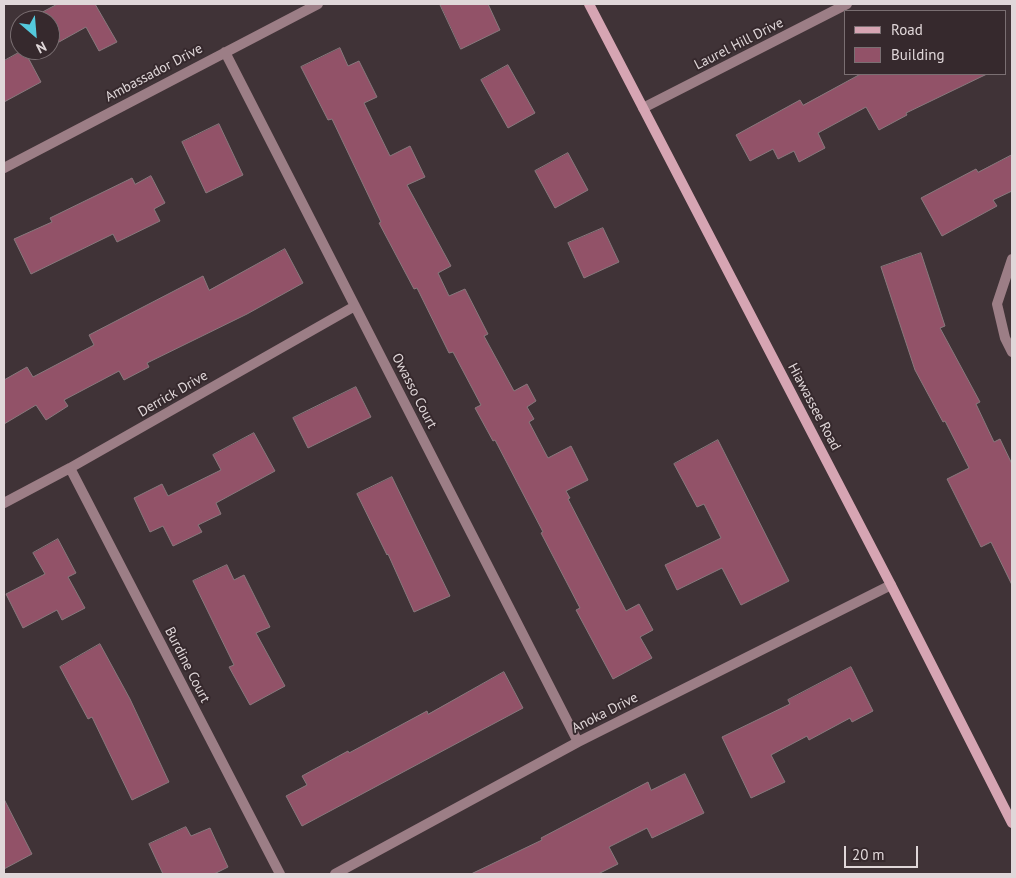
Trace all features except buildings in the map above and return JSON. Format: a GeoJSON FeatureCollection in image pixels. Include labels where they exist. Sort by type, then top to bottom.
{"type":"FeatureCollection","features":[{"type":"Feature","properties":{"kind":"main road","name":"Hiawassee Road"},"geometry":{"type":"LineString","coordinates":[[589,4],[891,584],[1012,823]]}},
{"type":"Feature","properties":{"kind":"street","name":"Ambassador Drive"},"geometry":{"type":"LineString","coordinates":[[4,168],[318,4]]}},
{"type":"Feature","properties":{"kind":"street","name":"Laurel Hill Drive"},"geometry":{"type":"LineString","coordinates":[[643,108],[847,4]]}},
{"type":"Feature","properties":{"kind":"street","name":"Owasso Court"},"geometry":{"type":"LineString","coordinates":[[225,52],[578,742]]}},
{"type":"Feature","properties":{"kind":"street"},"geometry":{"type":"LineString","coordinates":[[1012,258],[996,304],[1005,338],[1012,352]]}},
{"type":"Feature","properties":{"kind":"street","name":"Derrick Drive"},"geometry":{"type":"LineString","coordinates":[[4,503],[70,468],[355,306]]}},
{"type":"Feature","properties":{"kind":"street","name":"Burdine Court"},"geometry":{"type":"LineString","coordinates":[[70,468],[280,874]]}},
{"type":"Feature","properties":{"kind":"street","name":"Anoka Drive"},"geometry":{"type":"LineString","coordinates":[[335,874],[578,742],[891,584]]}}]}
